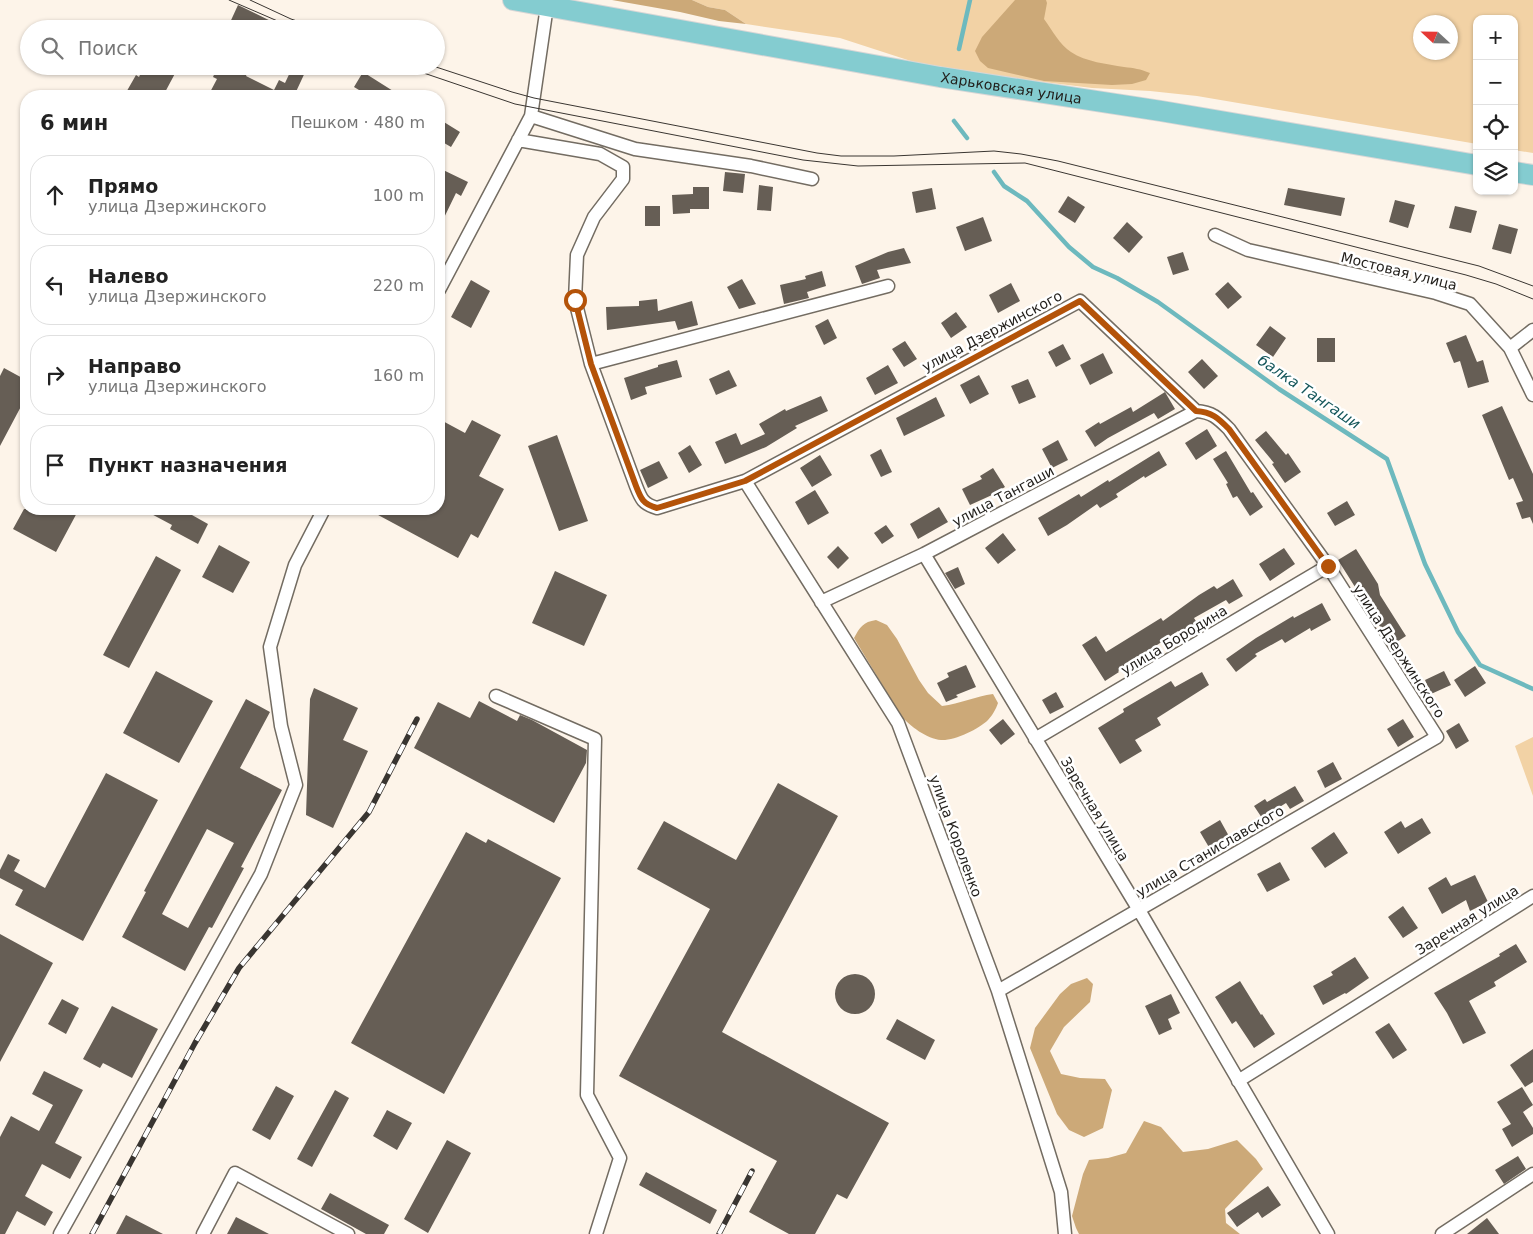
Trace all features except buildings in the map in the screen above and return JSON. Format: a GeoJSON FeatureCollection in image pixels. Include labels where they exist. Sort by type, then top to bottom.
{"type":"FeatureCollection","features":[{"type":"Feature","properties":{"kind":"main road","name":"Харьковская улица"},"geometry":{"type":"LineString","coordinates":[[513,0],[975,83],[1161,111],[1473,164]]}},
{"type":"Feature","properties":{"kind":"main road"},"geometry":{"type":"LineString","coordinates":[[1518,173],[1533,175]]}},
{"type":"Feature","properties":{"kind":"street"},"geometry":{"type":"LineString","coordinates":[[445,279],[531,116],[547,6]]}},
{"type":"Feature","properties":{"kind":"street"},"geometry":{"type":"LineString","coordinates":[[531,116],[635,150],[751,166],[812,179]]}},
{"type":"Feature","properties":{"kind":"street","name":"улица Дзержинского"},"geometry":{"type":"LineString","coordinates":[[518,140],[600,154],[623,166],[623,179],[594,217],[577,254],[575,300],[591,364],[636,486],[647,506],[657,508],[745,481],[1080,301],[1196,411],[1216,416],[1229,429],[1328,566],[1436,737]]}},
{"type":"Feature","properties":{"kind":"street","name":"Мостовая улица"},"geometry":{"type":"LineString","coordinates":[[1215,234],[1248,250],[1436,293],[1470,304],[1510,348],[1533,395]]}},
{"type":"Feature","properties":{"kind":"street"},"geometry":{"type":"LineString","coordinates":[[591,364],[888,286]]}},
{"type":"Feature","properties":{"kind":"street"},"geometry":{"type":"LineString","coordinates":[[1510,348],[1533,330]]}},
{"type":"Feature","properties":{"kind":"street","name":"улица Тангаши"},"geometry":{"type":"LineString","coordinates":[[821,602],[924,554],[1196,411]]}},
{"type":"Feature","properties":{"kind":"street","name":"улица Короленко"},"geometry":{"type":"LineString","coordinates":[[745,481],[898,723],[998,991],[1061,1192],[1065,1234]]}},
{"type":"Feature","properties":{"kind":"street"},"geometry":{"type":"LineString","coordinates":[[60,1234],[261,874],[296,785],[281,726],[270,647],[295,565],[321,515]]}},
{"type":"Feature","properties":{"kind":"street","name":"Заречная улица"},"geometry":{"type":"LineString","coordinates":[[924,554],[1139,910],[1328,1234]]}},
{"type":"Feature","properties":{"kind":"street","name":"улица Бородина"},"geometry":{"type":"LineString","coordinates":[[1035,739],[1328,566]]}},
{"type":"Feature","properties":{"kind":"street"},"geometry":{"type":"LineString","coordinates":[[496,696],[595,739],[587,1096],[620,1158],[596,1234]]}},
{"type":"Feature","properties":{"kind":"street","name":"улица Станиславского"},"geometry":{"type":"LineString","coordinates":[[998,991],[1436,737]]}},
{"type":"Feature","properties":{"kind":"street","name":"Заречная улица"},"geometry":{"type":"LineString","coordinates":[[1238,1081],[1533,896]]}},
{"type":"Feature","properties":{"kind":"street"},"geometry":{"type":"LineString","coordinates":[[202,1234],[235,1173],[348,1234]]}},
{"type":"Feature","properties":{"kind":"street"},"geometry":{"type":"LineString","coordinates":[[1442,1234],[1533,1174]]}},
{"type":"Feature","properties":{"kind":"shaded area"},"geometry":{"type":"Polygon","coordinates":[[[612,0],[692,0],[708,7],[725,10],[746,24],[719,21],[612,0]]]}},
{"type":"Feature","properties":{"kind":"shaded area"},"geometry":{"type":"Polygon","coordinates":[[[692,0],[1533,0],[1533,153],[1518,151],[1518,15],[1473,15],[1473,143],[1197,96],[1092,88],[949,70],[917,63],[840,38],[746,24],[725,10],[708,7],[692,0]]]}},
{"type":"Feature","properties":{"kind":"shaded area"},"geometry":{"type":"Polygon","coordinates":[[[1015,0],[1046,0],[1044,19],[1067,49],[1090,60],[1150,73],[1146,80],[1132,84],[1112,85],[1044,81],[988,68],[980,61],[975,51],[982,37],[1015,0]]]}},
{"type":"Feature","properties":{"kind":"shaded area"},"geometry":{"type":"Polygon","coordinates":[[[876,620],[887,625],[897,639],[919,680],[928,693],[942,706],[993,694],[998,703],[994,712],[973,731],[946,740],[930,737],[909,724],[901,716],[854,638],[862,626],[876,620]]]}},
{"type":"Feature","properties":{"kind":"shaded area"},"geometry":{"type":"Polygon","coordinates":[[[1533,737],[1533,796],[1515,746],[1533,737]]]}},
{"type":"Feature","properties":{"kind":"shaded area"},"geometry":{"type":"Polygon","coordinates":[[[1087,978],[1093,984],[1090,1002],[1064,1027],[1050,1051],[1061,1074],[1080,1078],[1105,1079],[1112,1090],[1103,1128],[1084,1137],[1069,1130],[1057,1114],[1030,1048],[1035,1028],[1060,994],[1071,984],[1087,978]]]}},
{"type":"Feature","properties":{"kind":"shaded area"},"geometry":{"type":"Polygon","coordinates":[[[1144,1121],[1161,1127],[1183,1152],[1208,1149],[1237,1140],[1256,1159],[1263,1169],[1225,1209],[1226,1223],[1240,1234],[1079,1234],[1072,1216],[1083,1174],[1089,1160],[1108,1158],[1126,1153],[1144,1121]]]}},
{"type":"Feature","properties":{"kind":"waterway"},"geometry":{"type":"LineString","coordinates":[[959,49],[970,0]]}},
{"type":"Feature","properties":{"kind":"waterway","name":"балка Тангаши"},"geometry":{"type":"LineString","coordinates":[[954,121],[967,138]]}},
{"type":"Feature","properties":{"kind":"waterway","name":"балка Тангаши"},"geometry":{"type":"LineString","coordinates":[[994,172],[1004,186],[1027,201],[1069,247],[1093,267],[1117,278],[1158,302],[1279,389],[1387,459],[1425,564],[1458,632],[1480,665],[1533,689]]}},
{"type":"Feature","properties":{"kind":"tram line"},"geometry":{"type":"LineString","coordinates":[[229,0],[275,20]]}},
{"type":"Feature","properties":{"kind":"tram line"},"geometry":{"type":"LineString","coordinates":[[250,0],[294,20]]}},
{"type":"Feature","properties":{"kind":"tram line"},"geometry":{"type":"LineString","coordinates":[[445,70],[534,98],[817,153],[841,156],[894,156],[994,151],[1058,161],[1479,266],[1533,286]]}},
{"type":"Feature","properties":{"kind":"tram line"},"geometry":{"type":"LineString","coordinates":[[430,75],[515,104],[803,160],[858,166],[1025,163],[1466,275],[1496,284],[1533,299]]}},
{"type":"Feature","properties":{"kind":"railway"},"geometry":{"type":"LineString","coordinates":[[92,1234],[195,1043],[239,968],[369,812],[417,719]]}},
{"type":"Feature","properties":{"kind":"railway"},"geometry":{"type":"LineString","coordinates":[[719,1234],[752,1171]]}},
{"type":"Feature","properties":{"kind":"route"},"geometry":{"type":"LineString","coordinates":[[575,300],[591,364],[636,486],[647,506],[657,508],[745,481],[1080,301],[1196,411],[1216,416],[1229,429],[1328,566]]}}]}
